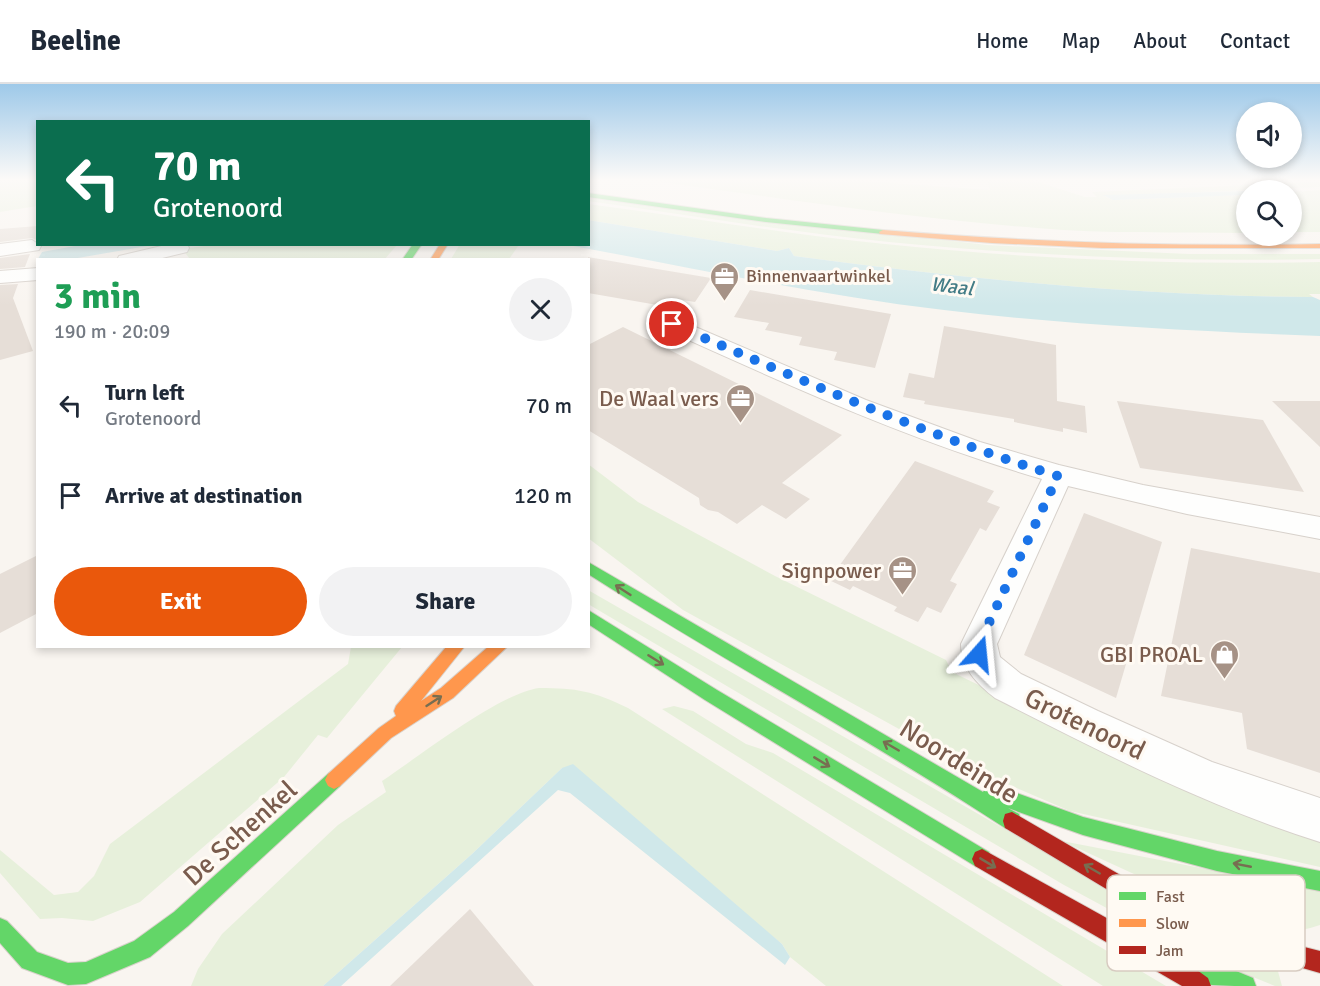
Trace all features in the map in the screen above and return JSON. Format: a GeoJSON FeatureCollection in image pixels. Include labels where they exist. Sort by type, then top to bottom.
{"type":"FeatureCollection","features":[{"type":"Feature","properties":{"kind":"main road"},"geometry":{"type":"LineString","coordinates":[[785,222],[1008,243],[1248,248],[1320,246]]}},
{"type":"Feature","properties":{"kind":"main road"},"geometry":{"type":"LineString","coordinates":[[880,222],[1097,244]]}},
{"type":"Feature","properties":{"kind":"main road","name":"Noordeinde"},"geometry":{"type":"LineString","coordinates":[[590,568],[658,613],[941,774],[1033,836],[1107,876]]}},
{"type":"Feature","properties":{"kind":"main road"},"geometry":{"type":"LineString","coordinates":[[590,617],[1024,885],[1107,931]]}},
{"type":"Feature","properties":{"kind":"main road"},"geometry":{"type":"LineString","coordinates":[[590,627],[606,628]]}},
{"type":"Feature","properties":{"kind":"main road","name":"De Schenkel"},"geometry":{"type":"LineString","coordinates":[[385,733],[426,680],[456,648]]}},
{"type":"Feature","properties":{"kind":"main road","name":"De Schenkel"},"geometry":{"type":"LineString","coordinates":[[0,928],[30,960],[46,968],[68,974],[86,973],[142,949],[181,919],[385,733],[447,693],[498,648]]}},
{"type":"Feature","properties":{"kind":"main road"},"geometry":{"type":"LineString","coordinates":[[941,774],[1083,826],[1217,861],[1289,875]]}},
{"type":"Feature","properties":{"kind":"main road"},"geometry":{"type":"LineString","coordinates":[[1305,878],[1320,881]]}},
{"type":"Feature","properties":{"kind":"main road","name":"Noordeinde"},"geometry":{"type":"LineString","coordinates":[[1305,958],[1320,962]]}},
{"type":"Feature","properties":{"kind":"main road"},"geometry":{"type":"LineString","coordinates":[[120,959],[123,977]]}},
{"type":"Feature","properties":{"kind":"main road"},"geometry":{"type":"LineString","coordinates":[[1179,971],[1200,986]]}},
{"type":"Feature","properties":{"kind":"main road"},"geometry":{"type":"LineString","coordinates":[[1185,971],[1224,977],[1245,986]]}},
{"type":"Feature","properties":{"kind":"street"},"geometry":{"type":"LineString","coordinates":[[0,250],[32,246]]}},
{"type":"Feature","properties":{"kind":"street"},"geometry":{"type":"LineString","coordinates":[[135,258],[180,248]]}},
{"type":"Feature","properties":{"kind":"street"},"geometry":{"type":"LineString","coordinates":[[0,277],[36,274]]}},
{"type":"Feature","properties":{"kind":"street"},"geometry":{"type":"LineString","coordinates":[[672,324],[884,416],[968,448],[1058,476],[1178,504],[1320,528]]}},
{"type":"Feature","properties":{"kind":"street","name":"Grotenoord"},"geometry":{"type":"LineString","coordinates":[[1058,476],[979,644],[979,654],[986,670],[1008,686],[1200,778],[1230,791],[1320,820]]}},
{"type":"Feature","properties":{"kind":"green space"},"geometry":{"type":"Polygon","coordinates":[[[601,222],[717,222],[848,240],[993,254],[1157,262],[1320,262],[1320,294],[1309,294],[1313,297],[1248,296],[1053,285],[794,256],[789,248],[777,251],[601,222]]]}},
{"type":"Feature","properties":{"kind":"green space"},"geometry":{"type":"Polygon","coordinates":[[[735,222],[793,222],[987,245],[1189,254],[1320,254],[1320,259],[1158,259],[1051,254],[943,247],[735,222]]]}},
{"type":"Feature","properties":{"kind":"green space"},"geometry":{"type":"Polygon","coordinates":[[[970,222],[1236,222],[1236,233],[1063,230],[970,222]]]}},
{"type":"Feature","properties":{"kind":"green space"},"geometry":{"type":"Polygon","coordinates":[[[1302,222],[1320,222],[1320,232],[1302,232],[1302,222]]]}},
{"type":"Feature","properties":{"kind":"green space"},"geometry":{"type":"Polygon","coordinates":[[[204,246],[396,246],[386,258],[189,258],[182,249],[204,246]]]}},
{"type":"Feature","properties":{"kind":"green space"},"geometry":{"type":"Polygon","coordinates":[[[459,246],[518,246],[510,258],[452,258],[459,246]]]}},
{"type":"Feature","properties":{"kind":"green space"},"geometry":{"type":"Polygon","coordinates":[[[590,466],[638,502],[775,576],[946,660],[952,672],[1225,805],[1320,839],[1320,867],[1070,811],[968,767],[683,610],[590,540],[590,466]]]}},
{"type":"Feature","properties":{"kind":"green space"},"geometry":{"type":"Polygon","coordinates":[[[590,591],[1055,858],[1107,883],[1107,908],[590,605],[590,591]]]}},
{"type":"Feature","properties":{"kind":"green space"},"geometry":{"type":"Polygon","coordinates":[[[351,648],[401,648],[327,738],[318,735],[284,777],[140,902],[93,921],[62,918],[40,919],[0,873],[0,850],[54,895],[78,892],[94,876],[110,844],[348,664],[351,648]]]}},
{"type":"Feature","properties":{"kind":"green space"},"geometry":{"type":"Polygon","coordinates":[[[539,688],[585,692],[628,708],[1063,986],[826,986],[790,957],[782,944],[562,768],[472,854],[323,986],[191,986],[198,969],[222,934],[338,825],[386,792],[382,781],[481,713],[522,693],[539,688]]]}},
{"type":"Feature","properties":{"kind":"green space"},"geometry":{"type":"Polygon","coordinates":[[[674,706],[693,711],[746,744],[773,753],[1107,951],[1107,971],[1141,971],[1166,986],[1103,986],[662,709],[674,706]]]}},
{"type":"Feature","properties":{"kind":"green space"},"geometry":{"type":"Polygon","coordinates":[[[1062,841],[1237,875],[1136,875],[1062,841]]]}},
{"type":"Feature","properties":{"kind":"green space"},"geometry":{"type":"Polygon","coordinates":[[[1305,888],[1320,891],[1320,925],[1305,929],[1305,888]]]}},
{"type":"Feature","properties":{"kind":"green space"},"geometry":{"type":"Polygon","coordinates":[[[1238,971],[1278,971],[1282,986],[1275,986],[1238,971]]]}},
{"type":"Feature","properties":{"kind":"water","name":"Waal"},"geometry":{"type":"Polygon","coordinates":[[[590,222],[601,222],[777,251],[789,248],[794,256],[988,279],[1118,290],[1313,297],[1320,300],[1320,336],[1179,330],[1038,320],[897,304],[573,246],[590,246],[590,222]]]}},
{"type":"Feature","properties":{"kind":"water"},"geometry":{"type":"Polygon","coordinates":[[[75,246],[147,246],[78,258],[39,258],[42,252],[75,246]]]}},
{"type":"Feature","properties":{"kind":"water"},"geometry":{"type":"Polygon","coordinates":[[[573,764],[782,944],[790,957],[785,965],[570,793],[558,790],[341,986],[323,986],[472,854],[562,768],[573,764]]]}},
{"type":"Feature","properties":{"kind":"building"},"geometry":{"type":"Polygon","coordinates":[[[36,226],[36,240],[32,238],[0,242],[0,229],[36,226]]]}},
{"type":"Feature","properties":{"kind":"building"},"geometry":{"type":"Polygon","coordinates":[[[30,254],[25,267],[0,269],[0,258],[30,254]]]}},
{"type":"Feature","properties":{"kind":"building"},"geometry":{"type":"Polygon","coordinates":[[[588,257],[711,278],[695,302],[682,300],[675,308],[590,293],[590,258],[588,257]]]}},
{"type":"Feature","properties":{"kind":"building"},"geometry":{"type":"Polygon","coordinates":[[[18,284],[13,298],[33,351],[0,360],[0,285],[18,284]]]}},
{"type":"Feature","properties":{"kind":"building"},"geometry":{"type":"Polygon","coordinates":[[[750,290],[891,314],[875,368],[834,360],[837,352],[799,345],[802,337],[765,330],[769,323],[734,317],[750,290]]]}},
{"type":"Feature","properties":{"kind":"building"},"geometry":{"type":"Polygon","coordinates":[[[944,326],[1056,345],[1057,401],[1085,406],[1087,433],[1063,428],[1063,432],[1014,422],[1014,419],[924,404],[925,401],[903,397],[909,373],[934,378],[944,326]]]}},
{"type":"Feature","properties":{"kind":"building"},"geometry":{"type":"Polygon","coordinates":[[[623,327],[842,435],[782,483],[810,499],[786,519],[762,505],[737,524],[718,512],[700,505],[699,498],[590,431],[590,344],[623,327]]]}},
{"type":"Feature","properties":{"kind":"building"},"geometry":{"type":"Polygon","coordinates":[[[1117,401],[1263,420],[1304,492],[1140,468],[1117,401]]]}},
{"type":"Feature","properties":{"kind":"building"},"geometry":{"type":"Polygon","coordinates":[[[1272,401],[1320,401],[1320,447],[1272,401]]]}},
{"type":"Feature","properties":{"kind":"building"},"geometry":{"type":"Polygon","coordinates":[[[915,461],[994,491],[987,502],[1000,507],[986,531],[980,528],[950,581],[957,584],[941,613],[927,607],[918,622],[894,611],[897,607],[853,586],[850,590],[829,580],[915,461]]]}},
{"type":"Feature","properties":{"kind":"building"},"geometry":{"type":"Polygon","coordinates":[[[1084,513],[1162,542],[1116,698],[1024,655],[1084,513]]]}},
{"type":"Feature","properties":{"kind":"building"},"geometry":{"type":"Polygon","coordinates":[[[1191,548],[1320,573],[1320,773],[1247,749],[1242,713],[1161,696],[1191,548]]]}},
{"type":"Feature","properties":{"kind":"building"},"geometry":{"type":"Polygon","coordinates":[[[36,556],[36,614],[0,633],[0,574],[36,556]]]}},
{"type":"Feature","properties":{"kind":"building"},"geometry":{"type":"Polygon","coordinates":[[[470,909],[534,986],[390,986],[470,909]]]}},
{"type":"Feature","properties":{"kind":"traffic: fast"},"geometry":{"type":"LineString","coordinates":[[786,222],[883,232]]}},
{"type":"Feature","properties":{"kind":"traffic: fast"},"geometry":{"type":"LineString","coordinates":[[408,258],[416,246]]}},
{"type":"Feature","properties":{"kind":"traffic: fast"},"geometry":{"type":"LineString","coordinates":[[590,568],[693,632],[907,756],[1012,821]]}},
{"type":"Feature","properties":{"kind":"traffic: fast"},"geometry":{"type":"LineString","coordinates":[[590,617],[711,695],[982,859]]}},
{"type":"Feature","properties":{"kind":"traffic: fast"},"geometry":{"type":"LineString","coordinates":[[0,928],[30,960],[68,974],[86,973],[142,949],[181,919],[334,780]]}},
{"type":"Feature","properties":{"kind":"traffic: fast"},"geometry":{"type":"LineString","coordinates":[[992,793],[1083,826],[1217,861],[1289,875]]}},
{"type":"Feature","properties":{"kind":"traffic: fast"},"geometry":{"type":"LineString","coordinates":[[1305,878],[1320,881]]}},
{"type":"Feature","properties":{"kind":"traffic: fast"},"geometry":{"type":"LineString","coordinates":[[1185,971],[1224,977],[1245,986]]}},
{"type":"Feature","properties":{"kind":"traffic: slow"},"geometry":{"type":"LineString","coordinates":[[883,232],[992,241],[1102,246],[1320,246]]}},
{"type":"Feature","properties":{"kind":"traffic: slow"},"geometry":{"type":"LineString","coordinates":[[435,258],[443,246]]}},
{"type":"Feature","properties":{"kind":"traffic: slow"},"geometry":{"type":"LineString","coordinates":[[402,711],[455,648]]}},
{"type":"Feature","properties":{"kind":"traffic: slow"},"geometry":{"type":"LineString","coordinates":[[334,780],[385,733],[447,693],[498,648]]}},
{"type":"Feature","properties":{"kind":"traffic: jam"},"geometry":{"type":"LineString","coordinates":[[1012,821],[1107,878]]}},
{"type":"Feature","properties":{"kind":"traffic: jam"},"geometry":{"type":"LineString","coordinates":[[982,859],[1107,930]]}},
{"type":"Feature","properties":{"kind":"traffic: jam"},"geometry":{"type":"LineString","coordinates":[[1305,958],[1320,962]]}},
{"type":"Feature","properties":{"kind":"traffic: jam"},"geometry":{"type":"LineString","coordinates":[[1179,971],[1200,986]]}},
{"type":"Feature","properties":{"kind":"place","name":"Binnenvaartwinkel"},"geometry":{"type":"Point","coordinates":[725,302]}},
{"type":"Feature","properties":{"kind":"place","name":"De Waal vers"},"geometry":{"type":"Point","coordinates":[740,424]}},
{"type":"Feature","properties":{"kind":"place","name":"Signpower"},"geometry":{"type":"Point","coordinates":[902,596]}},
{"type":"Feature","properties":{"kind":"place","name":"GBI PROAL"},"geometry":{"type":"Point","coordinates":[1224,680]}},
{"type":"Feature","properties":{"kind":"route"},"geometry":{"type":"LineString","coordinates":[[672,324],[884,416],[968,448],[1058,476],[979,644],[979,654]]}}]}
